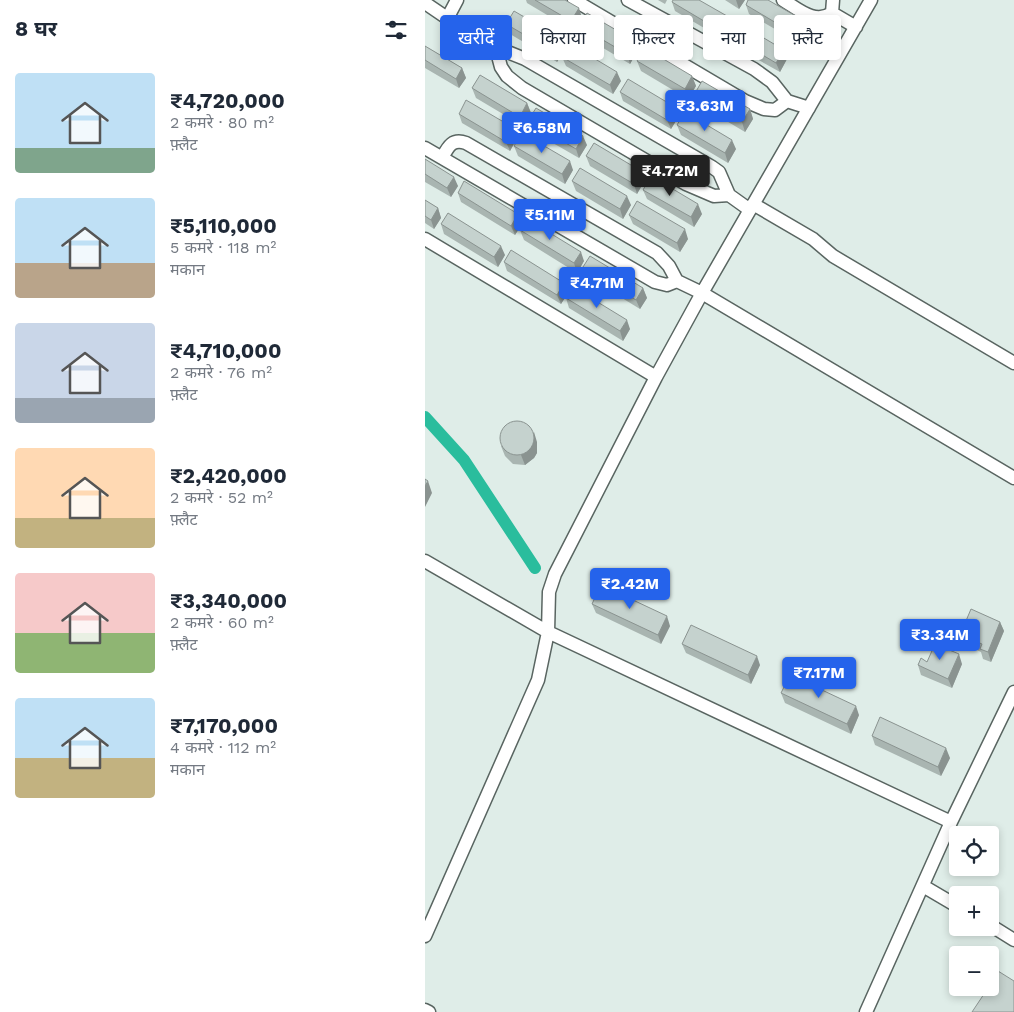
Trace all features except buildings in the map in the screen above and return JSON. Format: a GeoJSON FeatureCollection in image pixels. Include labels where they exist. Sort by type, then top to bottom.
{"type":"FeatureCollection","features":[{"type":"Feature","properties":{"kind":"street"},"geometry":{"type":"LineString","coordinates":[[449,15],[457,0]]}},
{"type":"Feature","properties":{"kind":"street"},"geometry":{"type":"LineString","coordinates":[[574,0],[745,101],[764,109],[775,110],[787,101]]}},
{"type":"Feature","properties":{"kind":"street"},"geometry":{"type":"LineString","coordinates":[[628,0],[754,69],[772,82],[787,101],[809,108]]}},
{"type":"Feature","properties":{"kind":"street"},"geometry":{"type":"LineString","coordinates":[[783,0],[818,18],[833,6],[856,26]]}},
{"type":"Feature","properties":{"kind":"street"},"geometry":{"type":"LineString","coordinates":[[425,936],[538,680],[548,632],[549,592],[555,574],[656,377],[702,293],[871,0]]}},
{"type":"Feature","properties":{"kind":"street"},"geometry":{"type":"LineString","coordinates":[[425,3],[445,15]]}},
{"type":"Feature","properties":{"kind":"street"},"geometry":{"type":"LineString","coordinates":[[512,54],[525,59],[712,167],[719,172],[729,195]]}},
{"type":"Feature","properties":{"kind":"street"},"geometry":{"type":"LineString","coordinates":[[499,60],[507,76],[522,88],[686,184],[714,196],[729,195],[813,239],[833,256],[1014,362]]}},
{"type":"Feature","properties":{"kind":"street"},"geometry":{"type":"LineString","coordinates":[[442,158],[453,142],[459,140],[466,143],[657,253],[669,266],[677,281],[702,293],[1014,478]]}},
{"type":"Feature","properties":{"kind":"street"},"geometry":{"type":"LineString","coordinates":[[425,148],[655,282],[667,285],[677,281]]}},
{"type":"Feature","properties":{"kind":"street"},"geometry":{"type":"LineString","coordinates":[[425,239],[656,377]]}},
{"type":"Feature","properties":{"kind":"street"},"geometry":{"type":"LineString","coordinates":[[425,561],[548,632],[951,822]]}},
{"type":"Feature","properties":{"kind":"street"},"geometry":{"type":"LineString","coordinates":[[866,1012],[951,822],[1014,692]]}},
{"type":"Feature","properties":{"kind":"street"},"geometry":{"type":"LineString","coordinates":[[923,886],[949,901]]}},
{"type":"Feature","properties":{"kind":"street"},"geometry":{"type":"LineString","coordinates":[[999,931],[1014,940]]}},
{"type":"Feature","properties":{"kind":"street"},"geometry":{"type":"LineString","coordinates":[[425,1010],[429,1012]]}},
{"type":"Feature","properties":{"kind":"waterway"},"geometry":{"type":"LineString","coordinates":[[425,417],[464,460],[535,568]]}}]}
